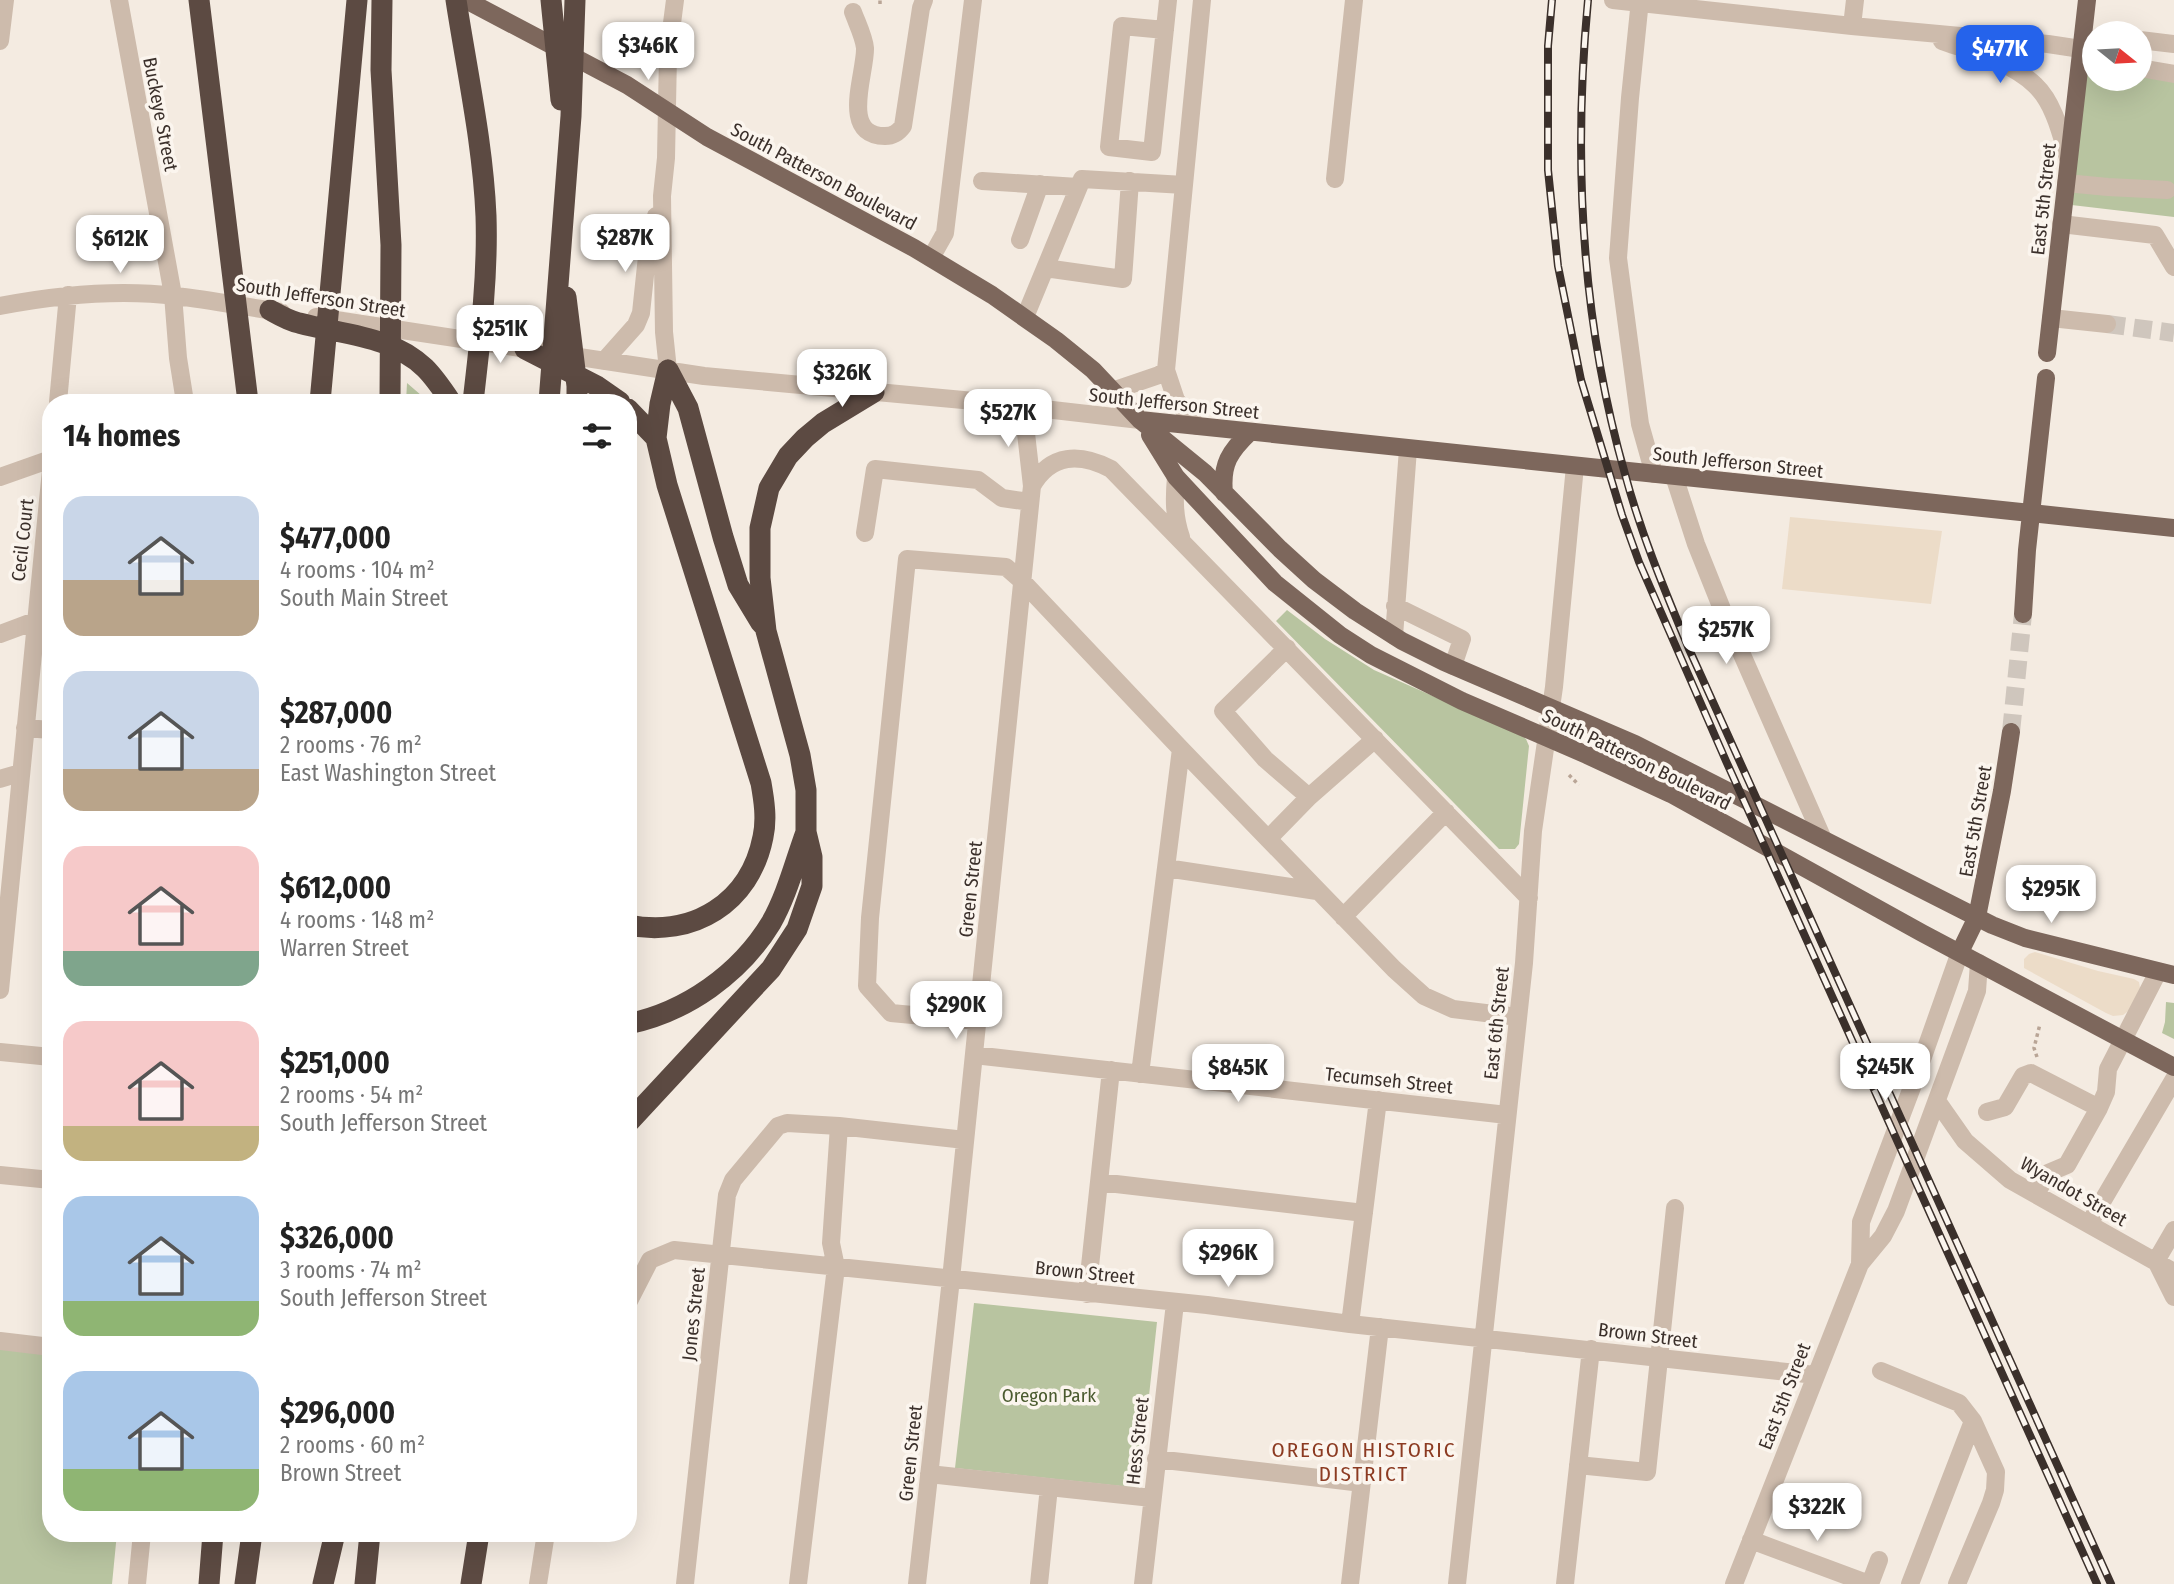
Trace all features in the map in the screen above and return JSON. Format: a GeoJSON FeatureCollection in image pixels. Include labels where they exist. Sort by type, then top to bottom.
{"type":"FeatureCollection","features":[{"type":"Feature","properties":{"kind":"highway"},"geometry":{"type":"LineString","coordinates":[[199,0],[246,393]]}},
{"type":"Feature","properties":{"kind":"highway"},"geometry":{"type":"LineString","coordinates":[[382,0],[381,70],[391,245],[390,394]]}},
{"type":"Feature","properties":{"kind":"highway"},"geometry":{"type":"LineString","coordinates":[[456,0],[484,188],[486,239],[474,394]]}},
{"type":"Feature","properties":{"kind":"highway"},"geometry":{"type":"LineString","coordinates":[[551,0],[567,161]]}},
{"type":"Feature","properties":{"kind":"highway"},"geometry":{"type":"LineString","coordinates":[[550,394],[571,116],[575,0]]}},
{"type":"Feature","properties":{"kind":"highway"},"geometry":{"type":"LineString","coordinates":[[322,394],[357,7]]}},
{"type":"Feature","properties":{"kind":"highway"},"geometry":{"type":"LineString","coordinates":[[561,253],[577,394]]}},
{"type":"Feature","properties":{"kind":"highway"},"geometry":{"type":"LineString","coordinates":[[270,310],[297,323],[370,337],[399,349],[429,372],[444,394]]}},
{"type":"Feature","properties":{"kind":"highway"},"geometry":{"type":"LineString","coordinates":[[525,349],[608,394]]}},
{"type":"Feature","properties":{"kind":"highway"},"geometry":{"type":"LineString","coordinates":[[637,926],[668,928],[692,923],[715,911],[733,897],[747,879],[757,859],[764,835],[761,783],[667,485],[656,438],[668,370]]}},
{"type":"Feature","properties":{"kind":"highway"},"geometry":{"type":"LineString","coordinates":[[668,370],[688,408],[738,585],[766,631]]}},
{"type":"Feature","properties":{"kind":"highway"},"geometry":{"type":"LineString","coordinates":[[637,1113],[763,979],[797,929],[812,886],[812,857],[806,832],[806,790],[800,755],[766,631],[760,578],[759,540],[762,513],[773,479],[788,456],[823,423],[874,392]]}},
{"type":"Feature","properties":{"kind":"highway"},"geometry":{"type":"LineString","coordinates":[[637,419],[656,438]]}},
{"type":"Feature","properties":{"kind":"highway"},"geometry":{"type":"LineString","coordinates":[[637,1021],[674,1009],[728,975],[770,924],[806,832]]}},
{"type":"Feature","properties":{"kind":"highway"},"geometry":{"type":"LineString","coordinates":[[209,1584],[212,1542]]}},
{"type":"Feature","properties":{"kind":"highway"},"geometry":{"type":"LineString","coordinates":[[246,1584],[251,1542]]}},
{"type":"Feature","properties":{"kind":"highway"},"geometry":{"type":"LineString","coordinates":[[323,1584],[333,1542]]}},
{"type":"Feature","properties":{"kind":"highway"},"geometry":{"type":"LineString","coordinates":[[365,1584],[369,1542]]}},
{"type":"Feature","properties":{"kind":"highway"},"geometry":{"type":"LineString","coordinates":[[471,1584],[478,1542]]}},
{"type":"Feature","properties":{"kind":"main road","name":"South Patterson Boulevard"},"geometry":{"type":"LineString","coordinates":[[466,0],[627,85],[706,137],[931,258],[1025,317],[1075,355],[1140,420],[1205,473],[1314,580],[1394,636],[1453,666],[1635,744],[1977,917],[2025,938],[2166,974]]}},
{"type":"Feature","properties":{"kind":"main road","name":"East 5th Street"},"geometry":{"type":"LineString","coordinates":[[2087,0],[2088,21]]}},
{"type":"Feature","properties":{"kind":"main road","name":"East 5th Street"},"geometry":{"type":"LineString","coordinates":[[2047,354],[2068,158],[2082,89]]}},
{"type":"Feature","properties":{"kind":"main road"},"geometry":{"type":"LineString","coordinates":[[2023,614],[2027,550],[2046,378]]}},
{"type":"Feature","properties":{"kind":"main road","name":"South Patterson Boulevard"},"geometry":{"type":"LineString","coordinates":[[1140,420],[1177,477],[1275,583],[1340,635],[1406,674],[1671,794],[2174,1067]]}},
{"type":"Feature","properties":{"kind":"main road","name":"South Jefferson Street"},"geometry":{"type":"LineString","coordinates":[[1140,420],[2174,528]]}},
{"type":"Feature","properties":{"kind":"main road"},"geometry":{"type":"LineString","coordinates":[[1224,493],[1226,464],[1231,452],[1250,432]]}},
{"type":"Feature","properties":{"kind":"main road","name":"East 5th Street"},"geometry":{"type":"LineString","coordinates":[[1979,963],[1977,917],[2011,732]]}},
{"type":"Feature","properties":{"kind":"main road","name":"East 5th Street"},"geometry":{"type":"LineString","coordinates":[[1960,952],[1977,917]]}},
{"type":"Feature","properties":{"kind":"street"},"geometry":{"type":"LineString","coordinates":[[0,34],[5,0]]}},
{"type":"Feature","properties":{"kind":"street","name":"Buckeye Street"},"geometry":{"type":"LineString","coordinates":[[118,0],[173,295],[184,394]]}},
{"type":"Feature","properties":{"kind":"street"},"geometry":{"type":"LineString","coordinates":[[668,370],[664,332],[662,196],[666,158],[668,54],[675,0]]}},
{"type":"Feature","properties":{"kind":"street"},"geometry":{"type":"LineString","coordinates":[[853,12],[865,48],[858,108],[860,119],[869,132],[878,136],[892,136],[903,126],[920,8],[924,0]]}},
{"type":"Feature","properties":{"kind":"street"},"geometry":{"type":"LineString","coordinates":[[931,258],[945,233],[973,0]]}},
{"type":"Feature","properties":{"kind":"street"},"geometry":{"type":"LineString","coordinates":[[1165,30],[1122,26],[1109,147],[1152,152],[1165,30],[1168,0]]}},
{"type":"Feature","properties":{"kind":"street"},"geometry":{"type":"LineString","coordinates":[[1197,426],[1176,400],[1166,370],[1202,0]]}},
{"type":"Feature","properties":{"kind":"street"},"geometry":{"type":"LineString","coordinates":[[1335,179],[1354,0]]}},
{"type":"Feature","properties":{"kind":"street"},"geometry":{"type":"LineString","coordinates":[[1613,0],[2082,49]]}},
{"type":"Feature","properties":{"kind":"street"},"geometry":{"type":"LineString","coordinates":[[1853,26],[1855,0]]}},
{"type":"Feature","properties":{"kind":"street"},"geometry":{"type":"LineString","coordinates":[[1640,2],[1618,258],[1640,424],[1654,474]]}},
{"type":"Feature","properties":{"kind":"street"},"geometry":{"type":"LineString","coordinates":[[1916,32],[1990,58],[2023,75],[2035,85],[2051,110],[2068,158]]}},
{"type":"Feature","properties":{"kind":"street"},"geometry":{"type":"LineString","coordinates":[[2152,41],[2174,44]]}},
{"type":"Feature","properties":{"kind":"street"},"geometry":{"type":"LineString","coordinates":[[2152,70],[2174,74]]}},
{"type":"Feature","properties":{"kind":"street"},"geometry":{"type":"LineString","coordinates":[[1025,317],[1082,180],[1184,186]]}},
{"type":"Feature","properties":{"kind":"street"},"geometry":{"type":"LineString","coordinates":[[982,181],[1077,187]]}},
{"type":"Feature","properties":{"kind":"street"},"geometry":{"type":"LineString","coordinates":[[1045,268],[1123,279],[1130,181]]}},
{"type":"Feature","properties":{"kind":"street"},"geometry":{"type":"LineString","coordinates":[[2066,183],[2167,190]]}},
{"type":"Feature","properties":{"kind":"street"},"geometry":{"type":"LineString","coordinates":[[1020,240],[1040,184]]}},
{"type":"Feature","properties":{"kind":"street"},"geometry":{"type":"LineString","coordinates":[[604,361],[636,325],[640,313],[648,247],[662,196]]}},
{"type":"Feature","properties":{"kind":"street"},"geometry":{"type":"LineString","coordinates":[[2061,224],[2155,235],[2174,267]]}},
{"type":"Feature","properties":{"kind":"street"},"geometry":{"type":"LineString","coordinates":[[59,394],[68,295]]}},
{"type":"Feature","properties":{"kind":"street","name":"South Jefferson Street"},"geometry":{"type":"LineString","coordinates":[[0,306],[68,295],[173,295],[704,376],[1140,420]]}},
{"type":"Feature","properties":{"kind":"street"},"geometry":{"type":"LineString","coordinates":[[2051,318],[2107,324]]}},
{"type":"Feature","properties":{"kind":"street"},"geometry":{"type":"LineString","coordinates":[[1112,391],[1159,375],[1166,370]]}},
{"type":"Feature","properties":{"kind":"street","name":"Green Street"},"geometry":{"type":"LineString","coordinates":[[917,1584],[1031,494],[1023,407]]}},
{"type":"Feature","properties":{"kind":"street"},"geometry":{"type":"LineString","coordinates":[[1394,636],[1408,449]]}},
{"type":"Feature","properties":{"kind":"street"},"geometry":{"type":"LineString","coordinates":[[865,533],[875,469],[978,480],[1002,498],[1031,494],[1046,469],[1061,460],[1076,458],[1095,461],[1111,469],[1529,898]]}},
{"type":"Feature","properties":{"kind":"street"},"geometry":{"type":"LineString","coordinates":[[0,478],[42,462]]}},
{"type":"Feature","properties":{"kind":"street","name":"East 6th Street"},"geometry":{"type":"LineString","coordinates":[[1457,1584],[1518,1017],[1533,831],[1551,708],[1575,466]]}},
{"type":"Feature","properties":{"kind":"street"},"geometry":{"type":"LineString","coordinates":[[1674,476],[1696,544],[1722,609],[1823,839]]}},
{"type":"Feature","properties":{"kind":"street"},"geometry":{"type":"LineString","coordinates":[[1177,477],[1174,500],[1176,522],[1182,541]]}},
{"type":"Feature","properties":{"kind":"street"},"geometry":{"type":"LineString","coordinates":[[977,1021],[891,1013],[867,986],[870,918],[907,559],[1006,567],[1317,891],[1424,996],[1453,1009],[1518,1017]]}},
{"type":"Feature","properties":{"kind":"street"},"geometry":{"type":"LineString","coordinates":[[1395,606],[1462,639],[1453,666]]}},
{"type":"Feature","properties":{"kind":"street"},"geometry":{"type":"LineString","coordinates":[[0,634],[42,622]]}},
{"type":"Feature","properties":{"kind":"street","name":"Cecil Court"},"geometry":{"type":"LineString","coordinates":[[0,990],[25,729],[42,628]]}},
{"type":"Feature","properties":{"kind":"street"},"geometry":{"type":"LineString","coordinates":[[1287,648],[1223,711],[1265,759],[1309,797]]}},
{"type":"Feature","properties":{"kind":"street"},"geometry":{"type":"LineString","coordinates":[[25,729],[42,730]]}},
{"type":"Feature","properties":{"kind":"street"},"geometry":{"type":"LineString","coordinates":[[1268,839],[1309,797],[1375,739]]}},
{"type":"Feature","properties":{"kind":"street"},"geometry":{"type":"LineString","coordinates":[[1140,1073],[1181,749]]}},
{"type":"Feature","properties":{"kind":"street"},"geometry":{"type":"LineString","coordinates":[[0,779],[20,773]]}},
{"type":"Feature","properties":{"kind":"street"},"geometry":{"type":"LineString","coordinates":[[1343,917],[1446,812]]}},
{"type":"Feature","properties":{"kind":"street"},"geometry":{"type":"LineString","coordinates":[[1166,868],[1317,891]]}},
{"type":"Feature","properties":{"kind":"street","name":"East 5th Street"},"geometry":{"type":"LineString","coordinates":[[1860,1264],[1861,1222],[1960,952]]}},
{"type":"Feature","properties":{"kind":"street","name":"East 5th Street"},"geometry":{"type":"LineString","coordinates":[[1734,1584],[1860,1264],[1883,1236],[1896,1211],[1977,991],[1979,963]]}},
{"type":"Feature","properties":{"kind":"street"},"geometry":{"type":"LineString","coordinates":[[2036,1194],[2048,1173],[2067,1165],[2106,1092],[2108,1069],[2122,1039],[2166,974]]}},
{"type":"Feature","properties":{"kind":"street"},"geometry":{"type":"LineString","coordinates":[[0,1052],[42,1056]]}},
{"type":"Feature","properties":{"kind":"street","name":"Tecumseh Street"},"geometry":{"type":"LineString","coordinates":[[974,1055],[1507,1115]]}},
{"type":"Feature","properties":{"kind":"street"},"geometry":{"type":"LineString","coordinates":[[1087,1294],[1111,1070]]}},
{"type":"Feature","properties":{"kind":"street"},"geometry":{"type":"LineString","coordinates":[[1987,1112],[2005,1107],[2023,1076],[2029,1073],[2045,1078],[2099,1108]]}},
{"type":"Feature","properties":{"kind":"street"},"geometry":{"type":"LineString","coordinates":[[2089,1224],[2174,1079]]}},
{"type":"Feature","properties":{"kind":"street"},"geometry":{"type":"LineString","coordinates":[[1350,1324],[1378,1100]]}},
{"type":"Feature","properties":{"kind":"street","name":"Wyandot Street"},"geometry":{"type":"LineString","coordinates":[[1937,1101],[1965,1141],[2010,1180],[2174,1272]]}},
{"type":"Feature","properties":{"kind":"street","name":"Jones Street"},"geometry":{"type":"LineString","coordinates":[[685,1584],[727,1195],[733,1180],[778,1126],[839,1126]]}},
{"type":"Feature","properties":{"kind":"street"},"geometry":{"type":"LineString","coordinates":[[798,1584],[836,1267],[831,1243],[839,1126],[965,1140]]}},
{"type":"Feature","properties":{"kind":"street"},"geometry":{"type":"LineString","coordinates":[[0,1175],[42,1179]]}},
{"type":"Feature","properties":{"kind":"street"},"geometry":{"type":"LineString","coordinates":[[1099,1182],[1364,1213]]}},
{"type":"Feature","properties":{"kind":"street"},"geometry":{"type":"LineString","coordinates":[[1578,1465],[1647,1472],[1675,1208]]}},
{"type":"Feature","properties":{"kind":"street"},"geometry":{"type":"LineString","coordinates":[[2174,1230],[2156,1261],[2174,1297]]}},
{"type":"Feature","properties":{"kind":"street","name":"Brown Street"},"geometry":{"type":"LineString","coordinates":[[637,1285],[650,1260],[674,1250],[1207,1305],[1350,1324],[1815,1375]]}},
{"type":"Feature","properties":{"kind":"street","name":"Hess Street"},"geometry":{"type":"LineString","coordinates":[[1143,1584],[1175,1303]]}},
{"type":"Feature","properties":{"kind":"street"},"geometry":{"type":"LineString","coordinates":[[1350,1584],[1380,1327]]}},
{"type":"Feature","properties":{"kind":"street"},"geometry":{"type":"LineString","coordinates":[[0,1342],[42,1346]]}},
{"type":"Feature","properties":{"kind":"street"},"geometry":{"type":"LineString","coordinates":[[1565,1584],[1591,1349]]}},
{"type":"Feature","properties":{"kind":"street"},"geometry":{"type":"LineString","coordinates":[[1881,1371],[1959,1403],[1973,1421],[1996,1472],[1995,1490],[1957,1584]]}},
{"type":"Feature","properties":{"kind":"street"},"geometry":{"type":"LineString","coordinates":[[1910,1584],[1973,1421]]}},
{"type":"Feature","properties":{"kind":"street"},"geometry":{"type":"LineString","coordinates":[[1156,1459],[1362,1483]]}},
{"type":"Feature","properties":{"kind":"street"},"geometry":{"type":"LineString","coordinates":[[929,1474],[1152,1498]]}},
{"type":"Feature","properties":{"kind":"street"},"geometry":{"type":"LineString","coordinates":[[1039,1584],[1049,1487]]}},
{"type":"Feature","properties":{"kind":"street"},"geometry":{"type":"LineString","coordinates":[[1751,1539],[1869,1584],[1880,1560]]}},
{"type":"Feature","properties":{"kind":"street"},"geometry":{"type":"LineString","coordinates":[[137,1584],[141,1542]]}},
{"type":"Feature","properties":{"kind":"street"},"geometry":{"type":"LineString","coordinates":[[538,1584],[545,1542]]}},
{"type":"Feature","properties":{"kind":"path"},"geometry":{"type":"LineString","coordinates":[[1569,775],[1579,785]]}},
{"type":"Feature","properties":{"kind":"path"},"geometry":{"type":"LineString","coordinates":[[2034,1048],[2040,1024]]}},
{"type":"Feature","properties":{"kind":"green space"},"geometry":{"type":"Polygon","coordinates":[[[2081,49],[2082,91],[2152,91],[2152,70],[2174,74],[2174,217],[2063,204],[2081,49]]]}},
{"type":"Feature","properties":{"kind":"green space"},"geometry":{"type":"Polygon","coordinates":[[[407,383],[420,394],[406,394],[407,383]]]}},
{"type":"Feature","properties":{"kind":"green space"},"geometry":{"type":"Polygon","coordinates":[[[1287,610],[1325,639],[1374,670],[1526,739],[1529,746],[1519,844],[1515,849],[1499,849],[1276,621],[1287,610]]]}},
{"type":"Feature","properties":{"kind":"green space"},"geometry":{"type":"Polygon","coordinates":[[[2166,1002],[2174,1003],[2174,1039],[2162,1033],[2166,1002]]]}},
{"type":"Feature","properties":{"kind":"green space","name":"Oregon Park"},"geometry":{"type":"Polygon","coordinates":[[[974,1303],[1157,1322],[1139,1488],[955,1468],[974,1303]]]}},
{"type":"Feature","properties":{"kind":"green space"},"geometry":{"type":"Polygon","coordinates":[[[0,1342],[42,1349],[42,1542],[116,1542],[112,1584],[0,1584],[0,1342]]]}},
{"type":"Feature","properties":{"kind":"shaded area"},"geometry":{"type":"Polygon","coordinates":[[[1790,517],[1942,531],[1931,604],[1782,589],[1790,517]]]}},
{"type":"Feature","properties":{"kind":"shaded area"},"geometry":{"type":"Polygon","coordinates":[[[2035,952],[2134,979],[2139,982],[2140,988],[2131,1009],[2123,1015],[2113,1016],[2024,968],[2024,959],[2035,952]]]}},
{"type":"Feature","properties":{"kind":"tunnel"},"geometry":{"type":"LineString","coordinates":[[2107,324],[2174,333]]}},
{"type":"Feature","properties":{"kind":"tunnel"},"geometry":{"type":"LineString","coordinates":[[2011,732],[2023,614]]}},
{"type":"Feature","properties":{"kind":"railway"},"geometry":{"type":"LineString","coordinates":[[1552,0],[1548,46],[1548,170],[1558,266],[1581,380],[1622,515],[1639,562],[1726,761],[2097,1584]]}},
{"type":"Feature","properties":{"kind":"railway"},"geometry":{"type":"LineString","coordinates":[[1588,0],[1581,119],[1584,239],[1590,298],[1610,416],[1638,518],[1689,649],[2111,1584]]}},
{"type":"Feature","properties":{"kind":"district","name":"OREGON HISTORIC DISTRICT"},"geometry":{"type":"Point","coordinates":[1364,1462]}}]}
